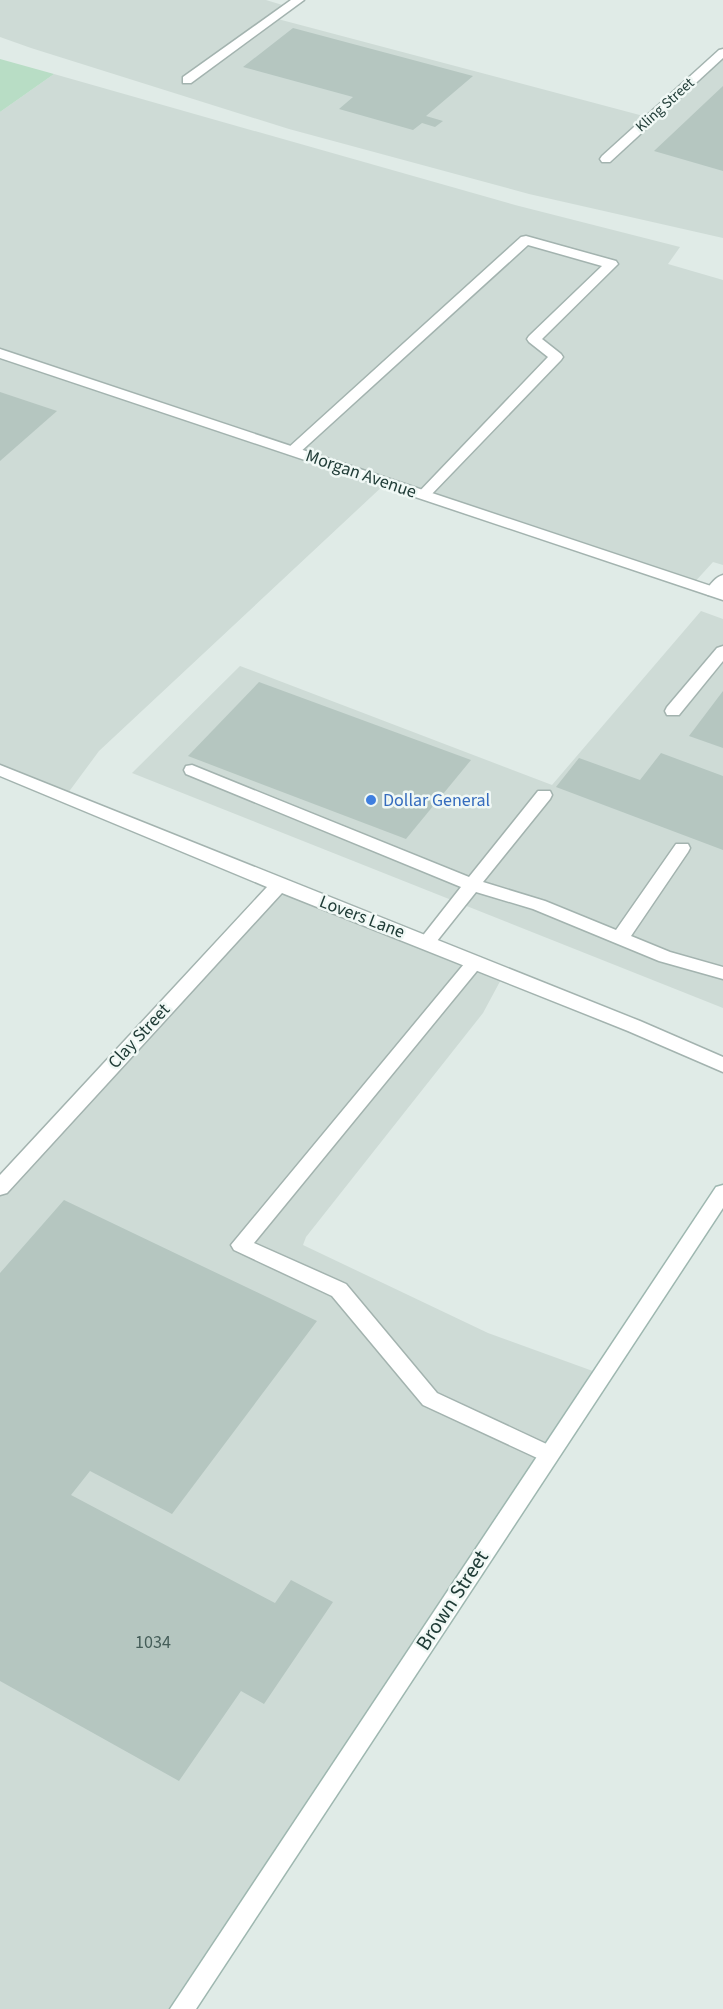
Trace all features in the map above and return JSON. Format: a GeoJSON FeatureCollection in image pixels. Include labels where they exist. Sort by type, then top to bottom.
{"type":"FeatureCollection","features":[{"type":"Feature","properties":{"kind":"street"},"geometry":{"type":"LineString","coordinates":[[187,80],[298,0]]}},
{"type":"Feature","properties":{"kind":"street","name":"Kling Street"},"geometry":{"type":"LineString","coordinates":[[606,159],[722,54]]}},
{"type":"Feature","properties":{"kind":"street"},"geometry":{"type":"LineString","coordinates":[[293,451],[526,240],[611,264],[534,339],[556,357],[423,495]]}},
{"type":"Feature","properties":{"kind":"street","name":"Morgan Avenue"},"geometry":{"type":"LineString","coordinates":[[0,353],[718,594]]}},
{"type":"Feature","properties":{"kind":"street"},"geometry":{"type":"LineString","coordinates":[[718,594],[723,580]]}},
{"type":"Feature","properties":{"kind":"street"},"geometry":{"type":"LineString","coordinates":[[673,711],[723,651]]}},
{"type":"Feature","properties":{"kind":"street"},"geometry":{"type":"LineString","coordinates":[[192,770],[472,885],[539,905],[664,957],[723,973]]}},
{"type":"Feature","properties":{"kind":"street","name":"Lovers Lane"},"geometry":{"type":"LineString","coordinates":[[0,771],[634,1026],[723,1065]]}},
{"type":"Feature","properties":{"kind":"street"},"geometry":{"type":"LineString","coordinates":[[427,942],[544,795]]}},
{"type":"Feature","properties":{"kind":"street"},"geometry":{"type":"LineString","coordinates":[[620,938],[682,848]]}},
{"type":"Feature","properties":{"kind":"street","name":"Clay Street"},"geometry":{"type":"LineString","coordinates":[[0,1188],[279,885]]}},
{"type":"Feature","properties":{"kind":"street"},"geometry":{"type":"LineString","coordinates":[[475,962],[241,1245],[339,1290],[430,1399],[548,1454]]}},
{"type":"Feature","properties":{"kind":"street","name":"Brown Street"},"geometry":{"type":"LineString","coordinates":[[183,2009],[723,1192]]}},
{"type":"Feature","properties":{"kind":"shaded area"},"geometry":{"type":"Polygon","coordinates":[[[0,0],[266,0],[289,7],[274,18],[651,118],[723,55],[723,238],[529,194],[289,129],[31,48],[0,37],[0,0]]]}},
{"type":"Feature","properties":{"kind":"shaded area"},"geometry":{"type":"Polygon","coordinates":[[[54,74],[515,205],[680,247],[668,264],[723,280],[723,565],[713,562],[692,585],[386,483],[99,751],[65,797],[0,771],[0,112],[54,74]]]}},
{"type":"Feature","properties":{"kind":"shaded area"},"geometry":{"type":"Polygon","coordinates":[[[701,611],[723,619],[723,1008],[132,773],[240,666],[552,785],[701,611]]]}},
{"type":"Feature","properties":{"kind":"shaded area"},"geometry":{"type":"Polygon","coordinates":[[[279,885],[504,974],[483,1013],[306,1237],[303,1245],[488,1333],[601,1374],[182,2009],[0,2009],[0,1188],[279,885]]]}},
{"type":"Feature","properties":{"kind":"green space"},"geometry":{"type":"Polygon","coordinates":[[[0,59],[54,74],[0,112],[0,59]]]}},
{"type":"Feature","properties":{"kind":"building"},"geometry":{"type":"Polygon","coordinates":[[[293,28],[473,76],[426,116],[443,121],[435,127],[422,123],[413,130],[339,109],[353,97],[243,67],[293,28]]]}},
{"type":"Feature","properties":{"kind":"building"},"geometry":{"type":"Polygon","coordinates":[[[723,86],[723,171],[654,151],[723,86]]]}},
{"type":"Feature","properties":{"kind":"building"},"geometry":{"type":"Polygon","coordinates":[[[0,392],[57,411],[0,461],[0,392]]]}},
{"type":"Feature","properties":{"kind":"building","name":"Dollar General"},"geometry":{"type":"Polygon","coordinates":[[[259,682],[471,760],[406,839],[188,756],[259,682]]]}},
{"type":"Feature","properties":{"kind":"building"},"geometry":{"type":"Polygon","coordinates":[[[723,691],[723,748],[689,736],[723,691]]]}},
{"type":"Feature","properties":{"kind":"building"},"geometry":{"type":"Polygon","coordinates":[[[661,753],[723,776],[723,850],[556,787],[579,758],[640,780],[661,753]]]}},
{"type":"Feature","properties":{"kind":"building"},"geometry":{"type":"Polygon","coordinates":[[[64,1200],[317,1321],[172,1514],[90,1471],[71,1495],[275,1603],[291,1580],[333,1602],[264,1704],[241,1691],[179,1781],[0,1681],[0,1273],[64,1200]]]}},
{"type":"Feature","properties":{"kind":"place","name":"Dollar General"},"geometry":{"type":"Point","coordinates":[371,800]}}]}
